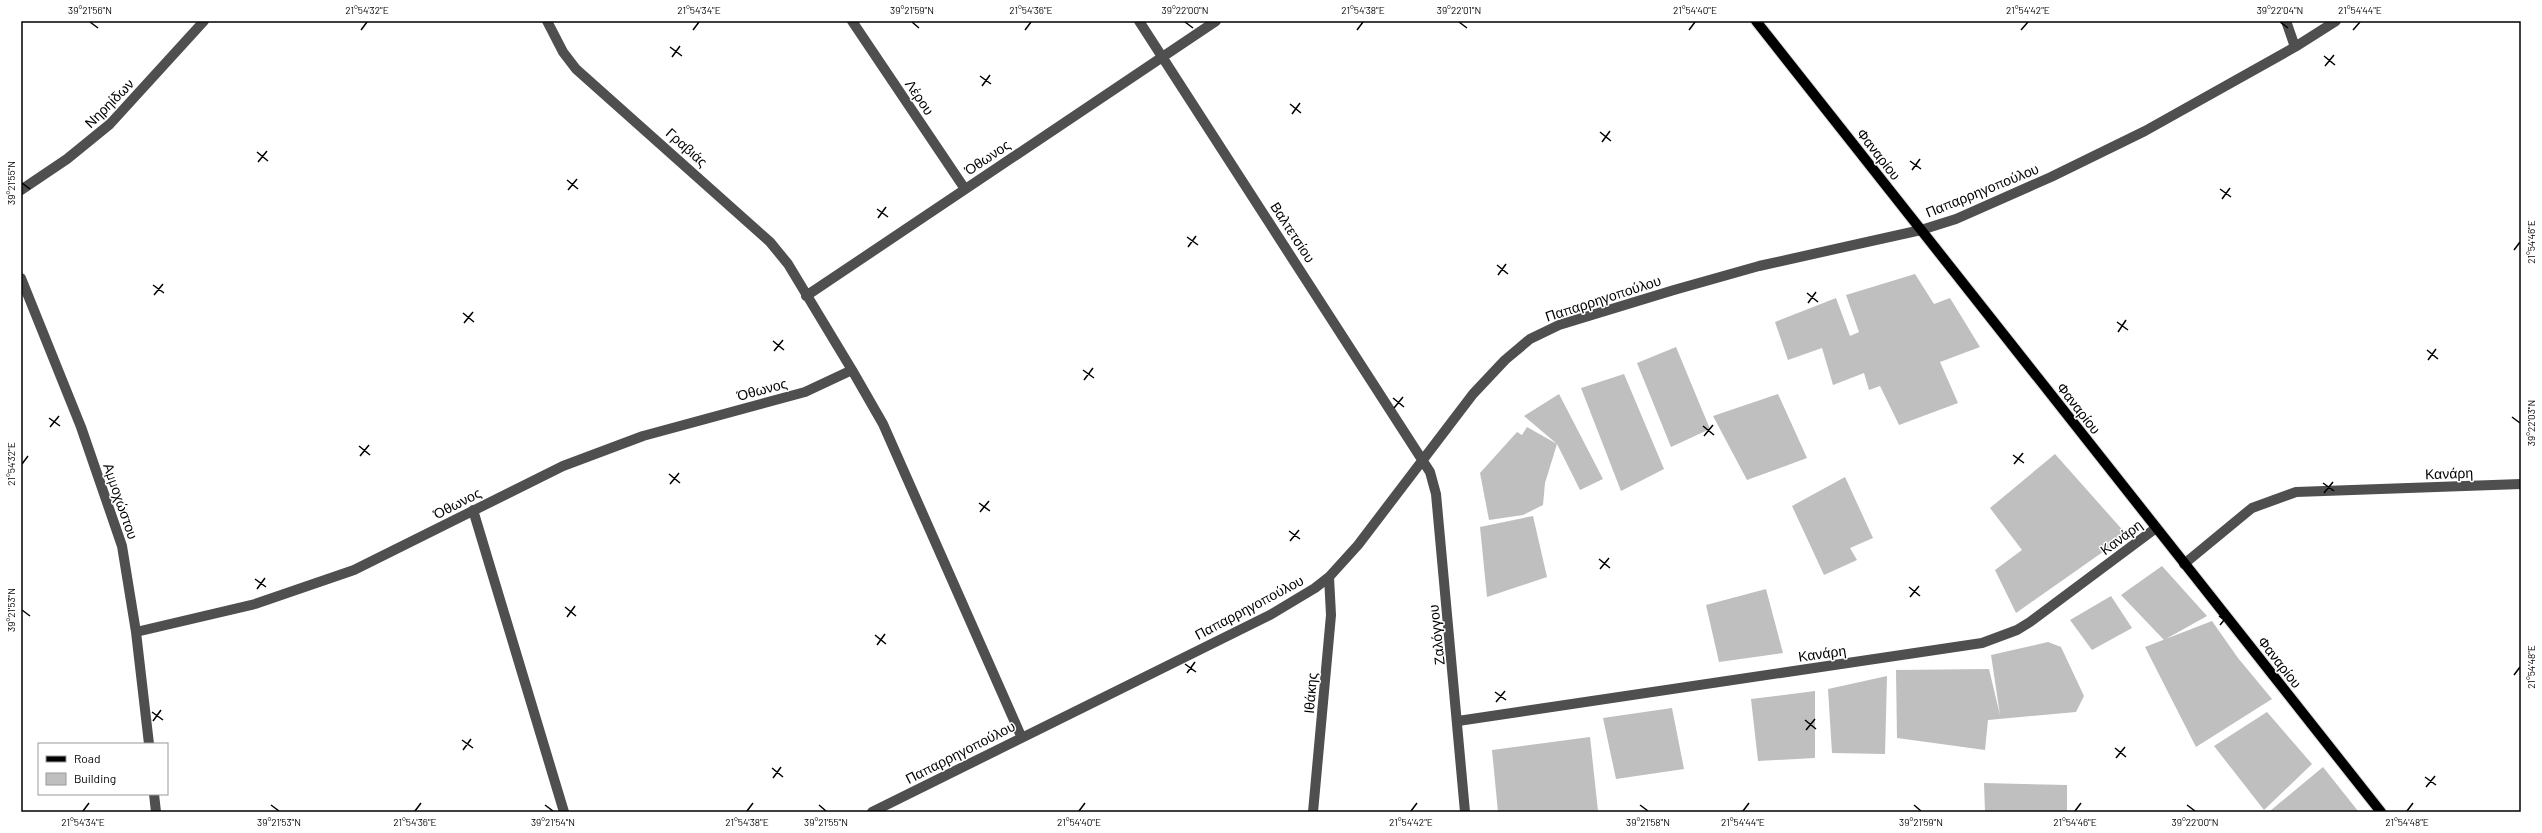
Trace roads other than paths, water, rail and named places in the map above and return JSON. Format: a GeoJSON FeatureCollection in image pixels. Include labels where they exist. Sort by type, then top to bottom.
{"type":"FeatureCollection","features":[{"type":"Feature","properties":{"kind":"main road","name":"Φαναρίου"},"geometry":{"type":"LineString","coordinates":[[1756,21],[2381,812]]}},
{"type":"Feature","properties":{"kind":"street","name":"Νηρηίδων"},"geometry":{"type":"LineString","coordinates":[[21,190],[67,159],[110,124],[204,21]]}},
{"type":"Feature","properties":{"kind":"street","name":"Γραβιάς"},"geometry":{"type":"LineString","coordinates":[[547,21],[563,52],[576,69],[752,224],[788,264],[806,296]]}},
{"type":"Feature","properties":{"kind":"street","name":"Λέρου"},"geometry":{"type":"LineString","coordinates":[[852,21],[965,189]]}},
{"type":"Feature","properties":{"kind":"street","name":"Βαλτετσίου"},"geometry":{"type":"LineString","coordinates":[[1140,21],[1422,458]]}},
{"type":"Feature","properties":{"kind":"street","name":"Όθωνος"},"geometry":{"type":"LineString","coordinates":[[806,296],[1216,21]]}},
{"type":"Feature","properties":{"kind":"street"},"geometry":{"type":"LineString","coordinates":[[2286,21],[2295,47]]}},
{"type":"Feature","properties":{"kind":"street","name":"Παπαρρηγοπούλου"},"geometry":{"type":"LineString","coordinates":[[872,812],[1021,736],[1270,615],[1315,588],[1329,577],[1358,545],[1422,458],[1493,373],[1517,349],[1544,332],[1579,318],[1759,266],[1921,230],[1956,219],[2051,177],[2145,131],[2295,47],[2336,21]]}},
{"type":"Feature","properties":{"kind":"street","name":"Αμμοχώστου"},"geometry":{"type":"LineString","coordinates":[[21,278],[81,427],[122,546],[136,632],[148,743]]}},
{"type":"Feature","properties":{"kind":"street"},"geometry":{"type":"LineString","coordinates":[[806,296],[852,370],[883,424],[1021,736]]}},
{"type":"Feature","properties":{"kind":"street","name":"Όθωνος"},"geometry":{"type":"LineString","coordinates":[[136,632],[255,604],[354,570],[473,510],[593,453],[643,436],[805,392],[852,370]]}},
{"type":"Feature","properties":{"kind":"street","name":"Ζαλόγγου"},"geometry":{"type":"LineString","coordinates":[[1422,458],[1430,472],[1436,494],[1458,721],[1465,812]]}},
{"type":"Feature","properties":{"kind":"street","name":"Κανάρη"},"geometry":{"type":"LineString","coordinates":[[2184,564],[2252,508],[2296,492],[2521,484]]}},
{"type":"Feature","properties":{"kind":"street"},"geometry":{"type":"LineString","coordinates":[[473,510],[564,812]]}},
{"type":"Feature","properties":{"kind":"street","name":"Κανάρη"},"geometry":{"type":"LineString","coordinates":[[1458,721],[1982,643],[2017,630],[2030,622],[2156,528]]}},
{"type":"Feature","properties":{"kind":"street","name":"Ιθάκης"},"geometry":{"type":"LineString","coordinates":[[1313,812],[1331,615],[1329,577]]}},
{"type":"Feature","properties":{"kind":"street"},"geometry":{"type":"LineString","coordinates":[[154,795],[156,812]]}}]}
